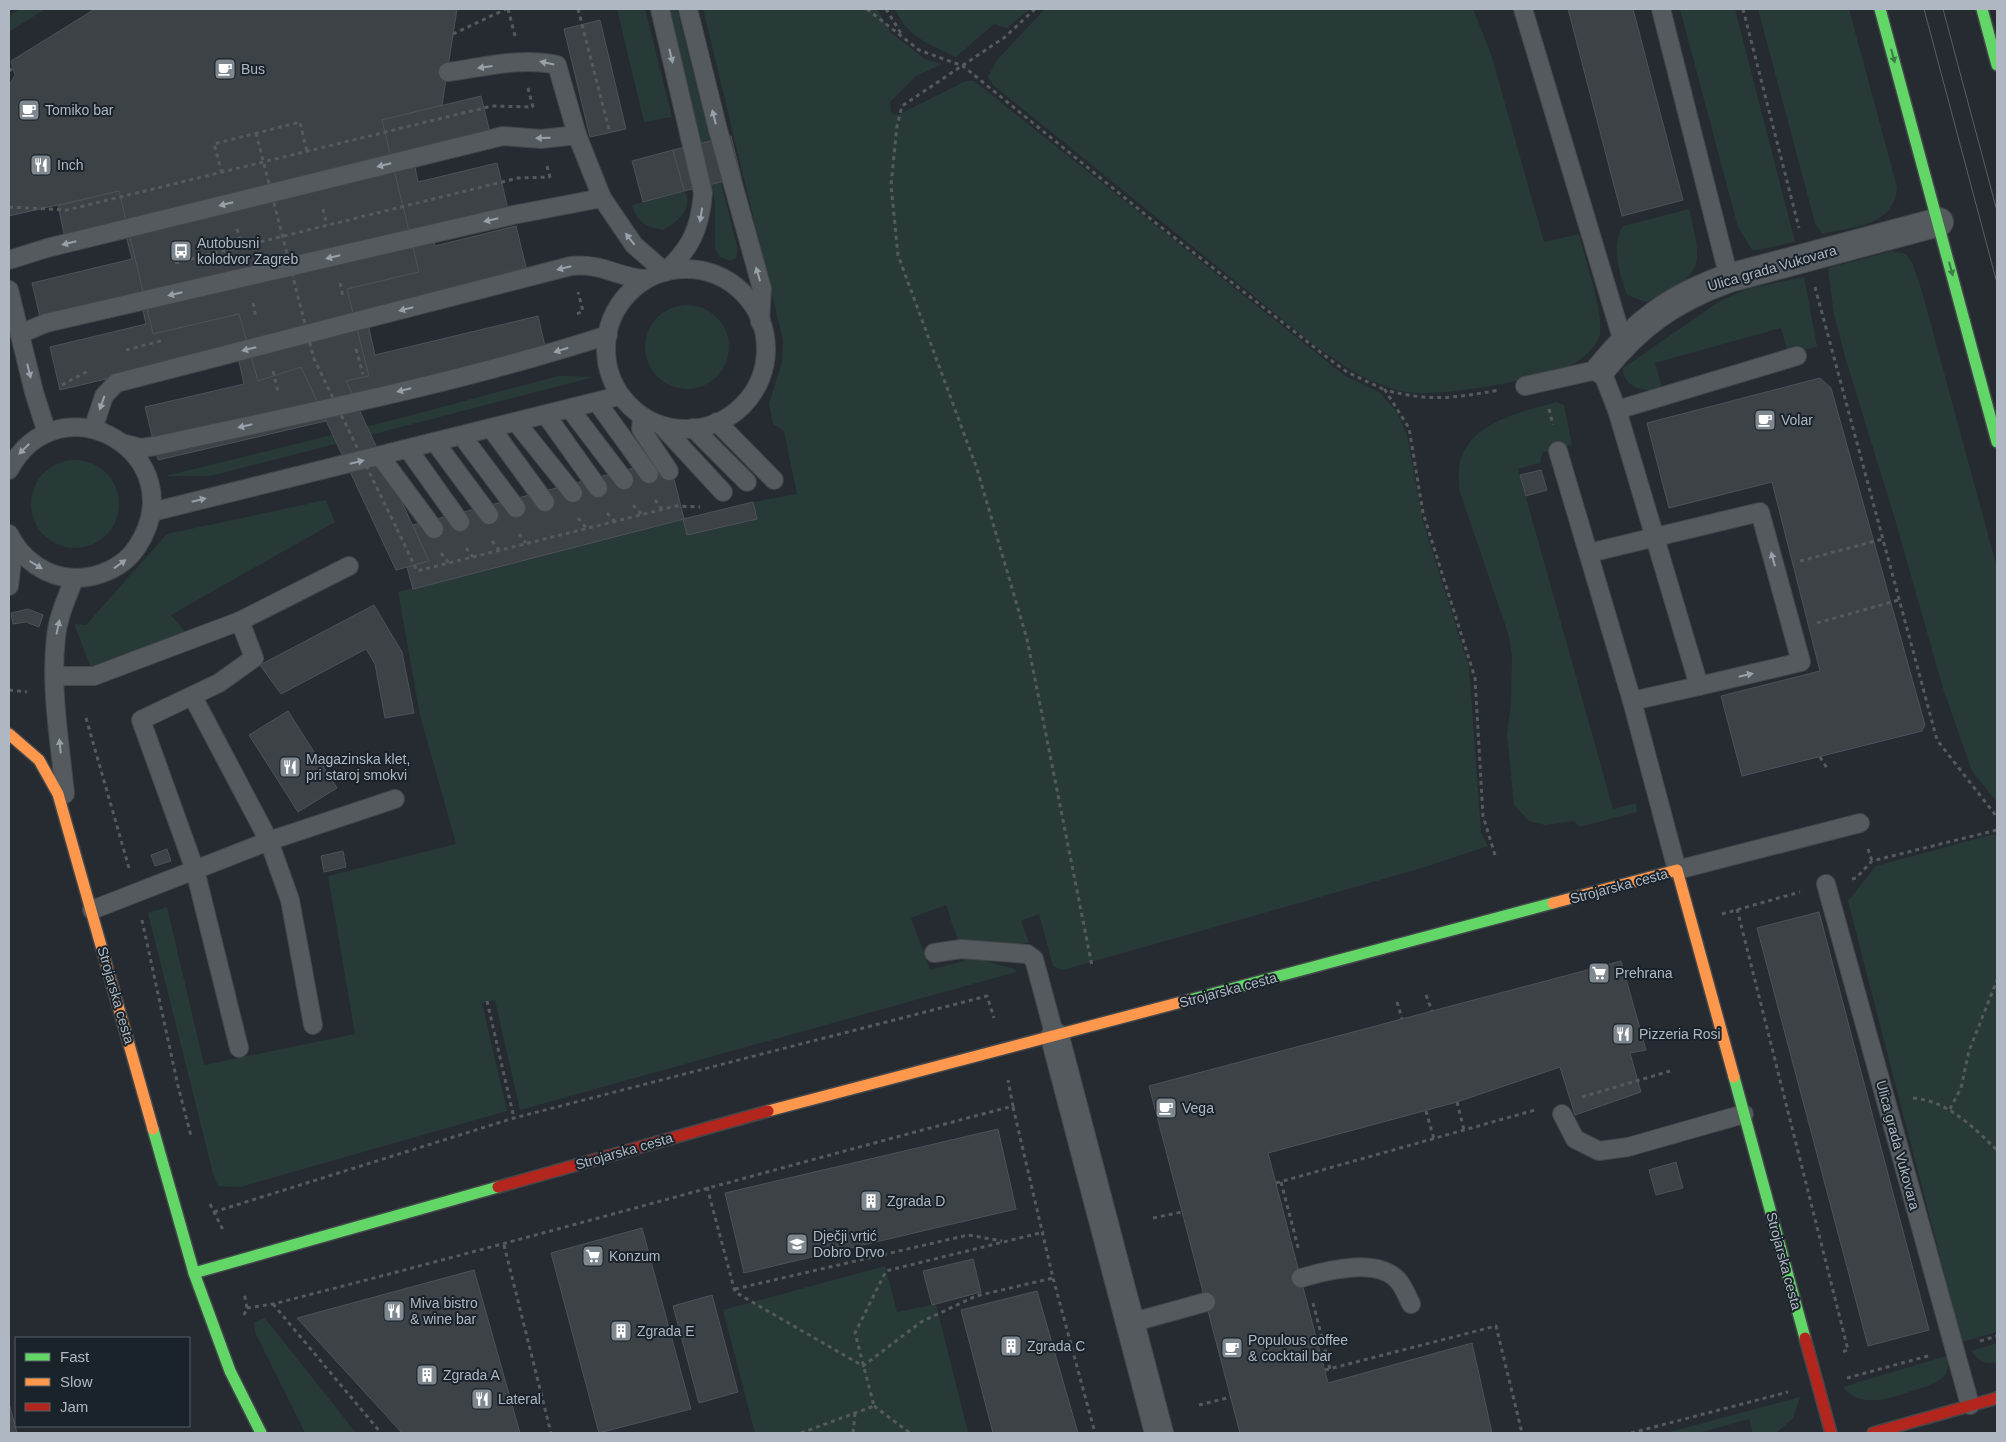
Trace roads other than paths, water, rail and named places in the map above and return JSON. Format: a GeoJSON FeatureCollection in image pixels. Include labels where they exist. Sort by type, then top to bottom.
{"type":"FeatureCollection","features":[{"type":"Feature","properties":{"kind":"street"},"geometry":{"type":"LineString","coordinates":[[1880,9],[1997,442]]}},
{"type":"Feature","properties":{"kind":"street"},"geometry":{"type":"LineString","coordinates":[[1982,9],[1997,65]]}},
{"type":"Feature","properties":{"kind":"street","name":"Ulica grada Vukovara"},"geometry":{"type":"LineString","coordinates":[[1601,369],[1623,342],[1644,323],[1699,289],[1729,278],[1939,222]]}},
{"type":"Feature","properties":{"kind":"street","name":"Strojarska cesta"},"geometry":{"type":"LineString","coordinates":[[9,734],[36,756],[50,774],[69,829],[194,1273],[230,1371],[261,1433]]}},
{"type":"Feature","properties":{"kind":"street","name":"Strojarska cesta"},"geometry":{"type":"LineString","coordinates":[[194,1273],[657,1141],[1055,1037],[1677,870],[1831,1433]]}},
{"type":"Feature","properties":{"kind":"street"},"geometry":{"type":"LineString","coordinates":[[1055,1037],[1159,1433]]}},
{"type":"Feature","properties":{"kind":"street"},"geometry":{"type":"LineString","coordinates":[[1873,1433],[1904,1429],[1997,1398]]}},
{"type":"Feature","properties":{"kind":"lane"},"geometry":{"type":"LineString","coordinates":[[660,9],[703,193],[701,218],[695,235],[680,258],[665,272]]}},
{"type":"Feature","properties":{"kind":"lane"},"geometry":{"type":"LineString","coordinates":[[688,9],[718,130],[762,289],[760,322]]}},
{"type":"Feature","properties":{"kind":"lane"},"geometry":{"type":"LineString","coordinates":[[1524,9],[1623,342]]}},
{"type":"Feature","properties":{"kind":"lane"},"geometry":{"type":"LineString","coordinates":[[1660,9],[1729,278]]}},
{"type":"Feature","properties":{"kind":"lane"},"geometry":{"type":"LineString","coordinates":[[448,72],[522,61],[539,61],[557,65],[577,135],[602,198],[634,245],[665,272]]}},
{"type":"Feature","properties":{"kind":"lane"},"geometry":{"type":"LineString","coordinates":[[9,260],[47,248],[503,136],[541,139],[577,135]]}},
{"type":"Feature","properties":{"kind":"lane"},"geometry":{"type":"LineString","coordinates":[[20,334],[46,323],[514,215],[602,198]]}},
{"type":"Feature","properties":{"kind":"lane"},"geometry":{"type":"LineString","coordinates":[[93,428],[104,396],[116,383],[571,266],[601,266],[631,278],[645,279]]}},
{"type":"Feature","properties":{"kind":"lane"},"geometry":{"type":"LineString","coordinates":[[695,270],[710,272],[724,278],[741,292],[760,322],[766,337],[766,355],[760,380],[750,396],[736,410],[717,422],[693,428],[663,427],[642,418],[620,396],[610,366],[608,335],[612,320],[622,300],[632,288],[645,279],[665,272],[695,270]]}},
{"type":"Feature","properties":{"kind":"lane"},"geometry":{"type":"LineString","coordinates":[[9,290],[46,433]]}},
{"type":"Feature","properties":{"kind":"lane"},"geometry":{"type":"LineString","coordinates":[[125,444],[142,448],[155,446],[323,409],[556,352],[608,335]]}},
{"type":"Feature","properties":{"kind":"lane"},"geometry":{"type":"LineString","coordinates":[[1617,410],[1797,356]]}},
{"type":"Feature","properties":{"kind":"lane"},"geometry":{"type":"LineString","coordinates":[[1525,386],[1601,369],[1617,410],[1699,686]]}},
{"type":"Feature","properties":{"kind":"lane"},"geometry":{"type":"LineString","coordinates":[[152,512],[620,396]]}},
{"type":"Feature","properties":{"kind":"lane"},"geometry":{"type":"LineString","coordinates":[[597,402],[649,474]]}},
{"type":"Feature","properties":{"kind":"lane"},"geometry":{"type":"LineString","coordinates":[[570,409],[624,480]]}},
{"type":"Feature","properties":{"kind":"lane"},"geometry":{"type":"LineString","coordinates":[[546,415],[598,488]]}},
{"type":"Feature","properties":{"kind":"lane"},"geometry":{"type":"LineString","coordinates":[[642,418],[641,429],[669,471]]}},
{"type":"Feature","properties":{"kind":"lane"},"geometry":{"type":"LineString","coordinates":[[516,422],[573,493]]}},
{"type":"Feature","properties":{"kind":"lane"},"geometry":{"type":"LineString","coordinates":[[717,422],[774,480]]}},
{"type":"Feature","properties":{"kind":"lane"},"geometry":{"type":"LineString","coordinates":[[9,470],[16,457],[29,443],[46,433],[70,427],[93,428],[110,434],[125,444],[139,459],[147,474],[152,493],[152,512],[146,534],[133,553],[116,568],[95,576],[74,578],[51,574],[30,562],[11,540]]}},
{"type":"Feature","properties":{"kind":"lane"},"geometry":{"type":"LineString","coordinates":[[663,427],[723,492]]}},
{"type":"Feature","properties":{"kind":"lane"},"geometry":{"type":"LineString","coordinates":[[491,428],[545,502]]}},
{"type":"Feature","properties":{"kind":"lane"},"geometry":{"type":"LineString","coordinates":[[693,428],[747,482]]}},
{"type":"Feature","properties":{"kind":"lane"},"geometry":{"type":"LineString","coordinates":[[462,436],[516,508]]}},
{"type":"Feature","properties":{"kind":"lane"},"geometry":{"type":"LineString","coordinates":[[435,442],[489,515]]}},
{"type":"Feature","properties":{"kind":"lane"},"geometry":{"type":"LineString","coordinates":[[408,449],[460,522]]}},
{"type":"Feature","properties":{"kind":"lane"},"geometry":{"type":"LineString","coordinates":[[1558,450],[1632,701],[1677,870],[1860,823]]}},
{"type":"Feature","properties":{"kind":"lane"},"geometry":{"type":"LineString","coordinates":[[380,456],[434,529]]}},
{"type":"Feature","properties":{"kind":"lane"},"geometry":{"type":"LineString","coordinates":[[1589,553],[1760,512],[1801,662],[1632,701]]}},
{"type":"Feature","properties":{"kind":"lane"},"geometry":{"type":"LineString","coordinates":[[9,586],[11,540]]}},
{"type":"Feature","properties":{"kind":"lane"},"geometry":{"type":"LineString","coordinates":[[55,676],[94,676],[240,621],[349,566]]}},
{"type":"Feature","properties":{"kind":"lane"},"geometry":{"type":"LineString","coordinates":[[69,829],[55,676],[56,636],[62,610],[74,578]]}},
{"type":"Feature","properties":{"kind":"lane"},"geometry":{"type":"LineString","coordinates":[[239,1048],[195,870],[142,720],[219,683],[254,658],[240,621]]}},
{"type":"Feature","properties":{"kind":"lane"},"geometry":{"type":"LineString","coordinates":[[193,697],[269,841],[290,900],[313,1025]]}},
{"type":"Feature","properties":{"kind":"lane"},"geometry":{"type":"LineString","coordinates":[[92,910],[269,841],[395,799]]}},
{"type":"Feature","properties":{"kind":"lane","name":"Ulica grada Vukovara"},"geometry":{"type":"LineString","coordinates":[[1826,884],[1970,1406]]}},
{"type":"Feature","properties":{"kind":"lane"},"geometry":{"type":"LineString","coordinates":[[934,952],[961,949],[1028,954],[1034,958],[1055,1037]]}},
{"type":"Feature","properties":{"kind":"lane"},"geometry":{"type":"LineString","coordinates":[[1562,1114],[1574,1140],[1599,1151],[1628,1147],[1744,1114]]}},
{"type":"Feature","properties":{"kind":"lane"},"geometry":{"type":"LineString","coordinates":[[1301,1278],[1359,1266],[1383,1269],[1400,1282],[1411,1304]]}},
{"type":"Feature","properties":{"kind":"lane"},"geometry":{"type":"LineString","coordinates":[[1130,1323],[1206,1302]]}},
{"type":"Feature","properties":{"kind":"tram line"},"geometry":{"type":"LineString","coordinates":[[1924,9],[1997,283]]}},
{"type":"Feature","properties":{"kind":"tram line"},"geometry":{"type":"LineString","coordinates":[[1943,9],[1997,211]]}},
{"type":"Feature","properties":{"kind":"place","name":"Bus"},"geometry":{"type":"Point","coordinates":[225,69]}},
{"type":"Feature","properties":{"kind":"place","name":"Tomiko bar"},"geometry":{"type":"Point","coordinates":[29,110]}},
{"type":"Feature","properties":{"kind":"place","name":"Inch"},"geometry":{"type":"Point","coordinates":[41,165]}},
{"type":"Feature","properties":{"kind":"place","name":"Autobusni kolodvor Zagreb"},"geometry":{"type":"Point","coordinates":[181,251]}},
{"type":"Feature","properties":{"kind":"place","name":"Volar"},"geometry":{"type":"Point","coordinates":[1765,420]}},
{"type":"Feature","properties":{"kind":"place","name":"Magazinska klet, pri staroj smokvi"},"geometry":{"type":"Point","coordinates":[290,767]}},
{"type":"Feature","properties":{"kind":"place","name":"Prehrana"},"geometry":{"type":"Point","coordinates":[1599,973]}},
{"type":"Feature","properties":{"kind":"place","name":"Pizzeria Rosi"},"geometry":{"type":"Point","coordinates":[1623,1034]}},
{"type":"Feature","properties":{"kind":"place","name":"Vega"},"geometry":{"type":"Point","coordinates":[1166,1108]}},
{"type":"Feature","properties":{"kind":"place","name":"Zgrada D"},"geometry":{"type":"Point","coordinates":[871,1201]}},
{"type":"Feature","properties":{"kind":"place","name":"Dječji vrtić Dobro Drvo"},"geometry":{"type":"Point","coordinates":[797,1244]}},
{"type":"Feature","properties":{"kind":"place","name":"Konzum"},"geometry":{"type":"Point","coordinates":[593,1256]}},
{"type":"Feature","properties":{"kind":"place","name":"Miva bistro & wine bar"},"geometry":{"type":"Point","coordinates":[394,1311]}},
{"type":"Feature","properties":{"kind":"place","name":"Zgrada E"},"geometry":{"type":"Point","coordinates":[621,1331]}},
{"type":"Feature","properties":{"kind":"place","name":"Zgrada C"},"geometry":{"type":"Point","coordinates":[1011,1346]}},
{"type":"Feature","properties":{"kind":"place","name":"Populous coffee & cocktail bar"},"geometry":{"type":"Point","coordinates":[1232,1348]}},
{"type":"Feature","properties":{"kind":"place","name":"Zgrada A"},"geometry":{"type":"Point","coordinates":[427,1375]}},
{"type":"Feature","properties":{"kind":"place","name":"Lateral"},"geometry":{"type":"Point","coordinates":[482,1399]}}]}
